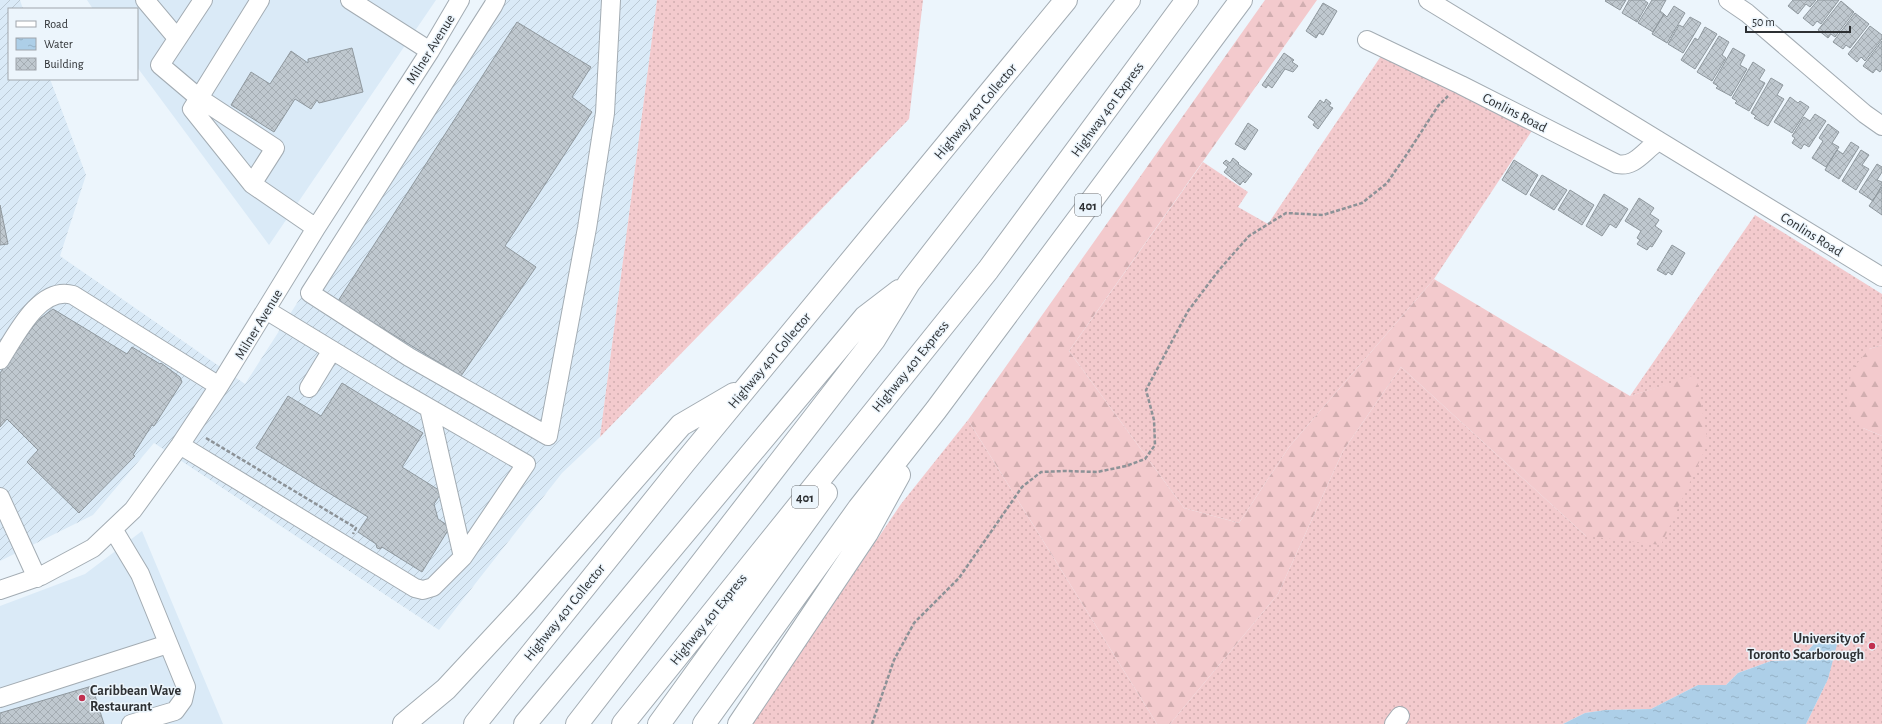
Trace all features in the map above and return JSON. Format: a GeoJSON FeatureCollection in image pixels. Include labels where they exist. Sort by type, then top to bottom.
{"type":"FeatureCollection","features":[{"type":"Feature","properties":{"kind":"highway","name":"Highway 401 Collector"},"geometry":{"type":"LineString","coordinates":[[475,724],[568,606],[1066,0]]}},
{"type":"Feature","properties":{"kind":"highway"},"geometry":{"type":"LineString","coordinates":[[577,724],[874,340],[909,283],[1129,0]]}},
{"type":"Feature","properties":{"kind":"highway","name":"Highway 401 Express"},"geometry":{"type":"LineString","coordinates":[[623,724],[988,270],[1187,0]]}},
{"type":"Feature","properties":{"kind":"highway","name":"401"},"geometry":{"type":"LineString","coordinates":[[704,724],[859,508],[936,410],[1241,0]]}},
{"type":"Feature","properties":{"kind":"highway"},"geometry":{"type":"LineString","coordinates":[[659,724],[988,270]]}},
{"type":"Feature","properties":{"kind":"highway"},"geometry":{"type":"LineString","coordinates":[[525,724],[865,317],[909,283]]}},
{"type":"Feature","properties":{"kind":"highway"},"geometry":{"type":"LineString","coordinates":[[404,724],[446,689],[525,604],[682,425],[747,387]]}},
{"type":"Feature","properties":{"kind":"highway"},"geometry":{"type":"LineString","coordinates":[[739,724],[867,533],[936,410]]}},
{"type":"Feature","properties":{"kind":"street"},"geometry":{"type":"LineString","coordinates":[[145,0],[177,38]]}},
{"type":"Feature","properties":{"kind":"street"},"geometry":{"type":"LineString","coordinates":[[202,0],[160,65],[199,98],[275,148],[252,184]]}},
{"type":"Feature","properties":{"kind":"street"},"geometry":{"type":"LineString","coordinates":[[260,0],[192,108],[252,184],[316,228]]}},
{"type":"Feature","properties":{"kind":"street"},"geometry":{"type":"LineString","coordinates":[[350,0],[430,51]]}},
{"type":"Feature","properties":{"kind":"street","name":"Milner Avenue"},"geometry":{"type":"LineString","coordinates":[[0,590],[37,578],[93,548],[133,510],[180,445],[219,386],[316,228],[430,51],[460,0]]}},
{"type":"Feature","properties":{"kind":"street"},"geometry":{"type":"LineString","coordinates":[[496,0],[310,293],[409,357],[548,436],[587,228],[605,113],[611,0]]}},
{"type":"Feature","properties":{"kind":"street","name":"Conlins Road"},"geometry":{"type":"LineString","coordinates":[[1428,0],[1882,277]]}},
{"type":"Feature","properties":{"kind":"street"},"geometry":{"type":"LineString","coordinates":[[1728,0],[1751,6],[1865,114],[1882,126]]}},
{"type":"Feature","properties":{"kind":"street","name":"Conlins Road"},"geometry":{"type":"LineString","coordinates":[[1367,40],[1616,164],[1623,166],[1631,164],[1659,141]]}},
{"type":"Feature","properties":{"kind":"street"},"geometry":{"type":"LineString","coordinates":[[0,360],[38,306],[52,296],[59,293],[67,293],[73,295],[219,386]]}},
{"type":"Feature","properties":{"kind":"street"},"geometry":{"type":"LineString","coordinates":[[180,445],[346,547],[415,588],[423,590],[433,587],[463,557],[526,464],[429,408],[266,310]]}},
{"type":"Feature","properties":{"kind":"street"},"geometry":{"type":"LineString","coordinates":[[309,388],[332,350]]}},
{"type":"Feature","properties":{"kind":"street"},"geometry":{"type":"LineString","coordinates":[[429,408],[463,557]]}},
{"type":"Feature","properties":{"kind":"street"},"geometry":{"type":"LineString","coordinates":[[0,497],[37,578]]}},
{"type":"Feature","properties":{"kind":"street"},"geometry":{"type":"LineString","coordinates":[[113,529],[140,574],[186,687],[183,700],[175,711],[131,724]]}},
{"type":"Feature","properties":{"kind":"street"},"geometry":{"type":"LineString","coordinates":[[0,698],[168,644]]}},
{"type":"Feature","properties":{"kind":"path"},"geometry":{"type":"LineString","coordinates":[[872,724],[894,660],[914,623],[959,578],[1022,487],[1040,472],[1097,472],[1126,466],[1145,459],[1155,445],[1154,420],[1146,390],[1188,311],[1219,270],[1249,236],[1286,214],[1323,215],[1362,203],[1387,183],[1438,106],[1460,85]]}},
{"type":"Feature","properties":{"kind":"path"},"geometry":{"type":"LineString","coordinates":[[206,438],[356,528],[346,547]]}},
{"type":"Feature","properties":{"kind":"shaded area"},"geometry":{"type":"Polygon","coordinates":[[[0,0],[20,0],[23,8],[8,8],[8,80],[50,80],[86,175],[60,256],[245,384],[492,0],[657,0],[600,437],[562,473],[439,630],[154,443],[93,515],[0,561],[0,0]]]}},
{"type":"Feature","properties":{"kind":"shaded area"},"geometry":{"type":"Polygon","coordinates":[[[87,0],[436,0],[269,245],[138,68],[138,8],[92,8],[87,0]]]}},
{"type":"Feature","properties":{"kind":"shaded area"},"geometry":{"type":"Polygon","coordinates":[[[142,531],[223,724],[0,724],[0,606],[85,574],[142,531]]]}},
{"type":"Feature","properties":{"kind":"green space"},"geometry":{"type":"Polygon","coordinates":[[[657,0],[923,0],[909,119],[600,437],[657,0]]]}},
{"type":"Feature","properties":{"kind":"green space"},"geometry":{"type":"Polygon","coordinates":[[[1265,0],[1317,0],[1069,351],[1184,508],[1239,523],[1289,447],[1434,279],[1630,396],[1696,375],[1708,443],[1661,545],[1586,536],[1401,367],[1343,451],[1278,594],[1170,724],[1157,724],[968,420],[1265,0]]]}},
{"type":"Feature","properties":{"kind":"green space"},"geometry":{"type":"Polygon","coordinates":[[[1381,56],[1533,129],[1434,279],[1289,447],[1239,523],[1184,508],[1069,351],[1203,162],[1248,192],[1238,207],[1268,224],[1381,56]]]}},
{"type":"Feature","properties":{"kind":"green space"},"geometry":{"type":"Polygon","coordinates":[[[1755,215],[1882,294],[1882,345],[1869,349],[1863,428],[1882,436],[1882,724],[1806,724],[1828,679],[1839,633],[1814,644],[1799,660],[1771,661],[1738,673],[1726,685],[1698,685],[1651,709],[1606,710],[1585,713],[1563,724],[1170,724],[1278,594],[1343,451],[1401,367],[1586,536],[1696,376],[1630,396],[1755,215]]]}},
{"type":"Feature","properties":{"kind":"green space"},"geometry":{"type":"Polygon","coordinates":[[[1882,345],[1882,436],[1863,428],[1847,410],[1851,371],[1869,349],[1882,345]]]}},
{"type":"Feature","properties":{"kind":"green space"},"geometry":{"type":"Polygon","coordinates":[[[968,420],[1157,724],[752,724],[901,504],[968,420]]]}},
{"type":"Feature","properties":{"kind":"water"},"geometry":{"type":"Polygon","coordinates":[[[1840,633],[1828,679],[1806,724],[1563,724],[1585,713],[1606,710],[1651,709],[1698,685],[1726,685],[1738,673],[1771,661],[1799,660],[1814,644],[1840,633]]]}},
{"type":"Feature","properties":{"kind":"building"},"geometry":{"type":"Polygon","coordinates":[[[1626,0],[1620,10],[1605,1],[1626,0]]]}},
{"type":"Feature","properties":{"kind":"building"},"geometry":{"type":"Polygon","coordinates":[[[1629,0],[1644,0],[1648,3],[1637,22],[1622,13],[1629,0]]]}},
{"type":"Feature","properties":{"kind":"building"},"geometry":{"type":"Polygon","coordinates":[[[1652,0],[1666,0],[1660,11],[1664,14],[1653,32],[1638,23],[1652,0]]]}},
{"type":"Feature","properties":{"kind":"building"},"geometry":{"type":"Polygon","coordinates":[[[1793,0],[1816,0],[1810,7],[1806,4],[1798,14],[1788,6],[1793,0]]]}},
{"type":"Feature","properties":{"kind":"building"},"geometry":{"type":"Polygon","coordinates":[[[1818,0],[1839,0],[1821,24],[1817,21],[1813,26],[1803,18],[1818,0]]]}},
{"type":"Feature","properties":{"kind":"building"},"geometry":{"type":"Polygon","coordinates":[[[1841,1],[1854,12],[1835,37],[1831,34],[1828,38],[1818,30],[1841,1]]]}},
{"type":"Feature","properties":{"kind":"building"},"geometry":{"type":"Polygon","coordinates":[[[1323,3],[1337,11],[1323,35],[1319,33],[1316,38],[1306,31],[1323,3]]]}},
{"type":"Feature","properties":{"kind":"building"},"geometry":{"type":"Polygon","coordinates":[[[1674,6],[1685,13],[1667,43],[1652,34],[1664,14],[1667,17],[1674,6]]]}},
{"type":"Feature","properties":{"kind":"building"},"geometry":{"type":"Polygon","coordinates":[[[1855,13],[1869,24],[1850,48],[1846,45],[1843,49],[1833,42],[1855,13]]]}},
{"type":"Feature","properties":{"kind":"building"},"geometry":{"type":"Polygon","coordinates":[[[1690,17],[1701,23],[1683,53],[1668,44],[1679,25],[1683,27],[1690,17]]]}},
{"type":"Feature","properties":{"kind":"building"},"geometry":{"type":"Polygon","coordinates":[[[517,22],[591,67],[572,97],[592,112],[505,246],[536,267],[461,376],[338,301],[517,22]]]}},
{"type":"Feature","properties":{"kind":"building"},"geometry":{"type":"Polygon","coordinates":[[[1870,26],[1882,35],[1882,39],[1865,61],[1861,57],[1857,62],[1848,54],[1870,26]]]}},
{"type":"Feature","properties":{"kind":"building"},"geometry":{"type":"Polygon","coordinates":[[[1705,27],[1717,34],[1695,69],[1681,60],[1695,38],[1698,40],[1705,27]]]}},
{"type":"Feature","properties":{"kind":"building"},"geometry":{"type":"Polygon","coordinates":[[[1719,36],[1729,42],[1722,55],[1726,58],[1712,81],[1697,72],[1719,36]]]}},
{"type":"Feature","properties":{"kind":"building"},"geometry":{"type":"Polygon","coordinates":[[[1882,41],[1882,69],[1880,72],[1876,69],[1873,73],[1863,66],[1882,41]]]}},
{"type":"Feature","properties":{"kind":"building"},"geometry":{"type":"Polygon","coordinates":[[[352,48],[363,92],[319,103],[317,100],[311,109],[295,99],[274,132],[231,105],[251,72],[270,84],[291,51],[308,63],[308,59],[352,48]]]}},
{"type":"Feature","properties":{"kind":"building"},"geometry":{"type":"Polygon","coordinates":[[[1733,48],[1745,55],[1740,65],[1747,69],[1731,96],[1716,88],[1718,86],[1713,83],[1733,48]]]}},
{"type":"Feature","properties":{"kind":"building"},"geometry":{"type":"Polygon","coordinates":[[[1284,53],[1294,60],[1292,62],[1298,66],[1293,72],[1285,69],[1272,88],[1268,85],[1266,88],[1262,85],[1284,53]]]}},
{"type":"Feature","properties":{"kind":"building"},"geometry":{"type":"Polygon","coordinates":[[[1753,62],[1765,70],[1759,80],[1765,83],[1749,111],[1735,103],[1737,101],[1732,98],[1753,62]]]}},
{"type":"Feature","properties":{"kind":"building"},"geometry":{"type":"Polygon","coordinates":[[[1771,78],[1783,85],[1777,95],[1784,99],[1768,126],[1754,118],[1756,116],[1751,113],[1771,78]]]}},
{"type":"Feature","properties":{"kind":"building"},"geometry":{"type":"Polygon","coordinates":[[[1790,97],[1798,103],[1800,101],[1809,107],[1792,133],[1774,122],[1790,97]]]}},
{"type":"Feature","properties":{"kind":"building"},"geometry":{"type":"Polygon","coordinates":[[[1326,99],[1331,103],[1329,106],[1333,108],[1318,129],[1313,125],[1315,122],[1308,117],[1320,100],[1324,103],[1326,99]]]}},
{"type":"Feature","properties":{"kind":"building"},"geometry":{"type":"Polygon","coordinates":[[[1815,114],[1826,121],[1809,147],[1804,144],[1801,149],[1792,143],[1795,138],[1792,136],[1804,117],[1810,121],[1815,114]]]}},
{"type":"Feature","properties":{"kind":"building"},"geometry":{"type":"Polygon","coordinates":[[[1248,123],[1258,130],[1245,150],[1235,144],[1248,123]]]}},
{"type":"Feature","properties":{"kind":"building"},"geometry":{"type":"Polygon","coordinates":[[[1828,124],[1839,132],[1832,143],[1839,147],[1826,167],[1812,158],[1823,141],[1819,138],[1828,124]]]}},
{"type":"Feature","properties":{"kind":"building"},"geometry":{"type":"Polygon","coordinates":[[[1851,142],[1859,147],[1839,179],[1825,170],[1837,150],[1843,154],[1851,142]]]}},
{"type":"Feature","properties":{"kind":"building"},"geometry":{"type":"Polygon","coordinates":[[[1861,150],[1869,155],[1862,165],[1869,169],[1856,190],[1842,181],[1861,150]]]}},
{"type":"Feature","properties":{"kind":"building"},"geometry":{"type":"Polygon","coordinates":[[[1233,158],[1239,163],[1238,164],[1252,174],[1245,183],[1243,181],[1240,185],[1224,172],[1228,167],[1223,163],[1226,160],[1230,163],[1233,158]]]}},
{"type":"Feature","properties":{"kind":"building"},"geometry":{"type":"Polygon","coordinates":[[[1514,160],[1538,175],[1526,195],[1502,180],[1514,160]]]}},
{"type":"Feature","properties":{"kind":"building"},"geometry":{"type":"Polygon","coordinates":[[[1877,164],[1882,167],[1882,172],[1877,180],[1882,182],[1882,185],[1873,201],[1859,192],[1877,164]]]}},
{"type":"Feature","properties":{"kind":"building"},"geometry":{"type":"Polygon","coordinates":[[[1542,175],[1567,190],[1554,210],[1530,195],[1542,175]]]}},
{"type":"Feature","properties":{"kind":"building"},"geometry":{"type":"Polygon","coordinates":[[[1882,187],[1882,215],[1869,206],[1882,187]]]}},
{"type":"Feature","properties":{"kind":"building"},"geometry":{"type":"Polygon","coordinates":[[[1570,190],[1594,205],[1582,225],[1558,210],[1570,190]]]}},
{"type":"Feature","properties":{"kind":"building"},"geometry":{"type":"Polygon","coordinates":[[[1604,194],[1628,209],[1616,228],[1610,224],[1602,236],[1586,226],[1604,194]]]}},
{"type":"Feature","properties":{"kind":"building"},"geometry":{"type":"Polygon","coordinates":[[[1639,198],[1654,208],[1650,214],[1659,220],[1655,226],[1662,231],[1652,247],[1650,246],[1647,250],[1637,244],[1640,240],[1637,238],[1641,231],[1625,221],[1639,198]]]}},
{"type":"Feature","properties":{"kind":"building"},"geometry":{"type":"Polygon","coordinates":[[[0,205],[8,244],[0,245],[0,205]]]}},
{"type":"Feature","properties":{"kind":"building"},"geometry":{"type":"Polygon","coordinates":[[[1672,245],[1685,253],[1672,275],[1668,272],[1666,275],[1657,270],[1672,245]]]}},
{"type":"Feature","properties":{"kind":"building"},"geometry":{"type":"Polygon","coordinates":[[[53,309],[127,354],[132,347],[160,364],[161,363],[180,377],[182,382],[154,426],[152,425],[138,447],[133,455],[135,456],[79,513],[27,462],[38,450],[7,419],[0,427],[0,373],[37,321],[53,309]]]}},
{"type":"Feature","properties":{"kind":"building"},"geometry":{"type":"Polygon","coordinates":[[[342,383],[423,433],[402,467],[442,492],[434,504],[438,519],[450,527],[422,572],[382,547],[380,549],[377,548],[376,544],[358,532],[368,517],[256,448],[288,396],[321,416],[342,383]]]}},
{"type":"Feature","properties":{"kind":"building"},"geometry":{"type":"Polygon","coordinates":[[[92,686],[104,724],[0,724],[0,713],[92,686]]]}},
{"type":"Feature","properties":{"kind":"place","name":"University of Toronto Scarborough"},"geometry":{"type":"Point","coordinates":[1872,646]}},
{"type":"Feature","properties":{"kind":"place","name":"Caribbean Wave Restaurant"},"geometry":{"type":"Point","coordinates":[82,698]}}]}
